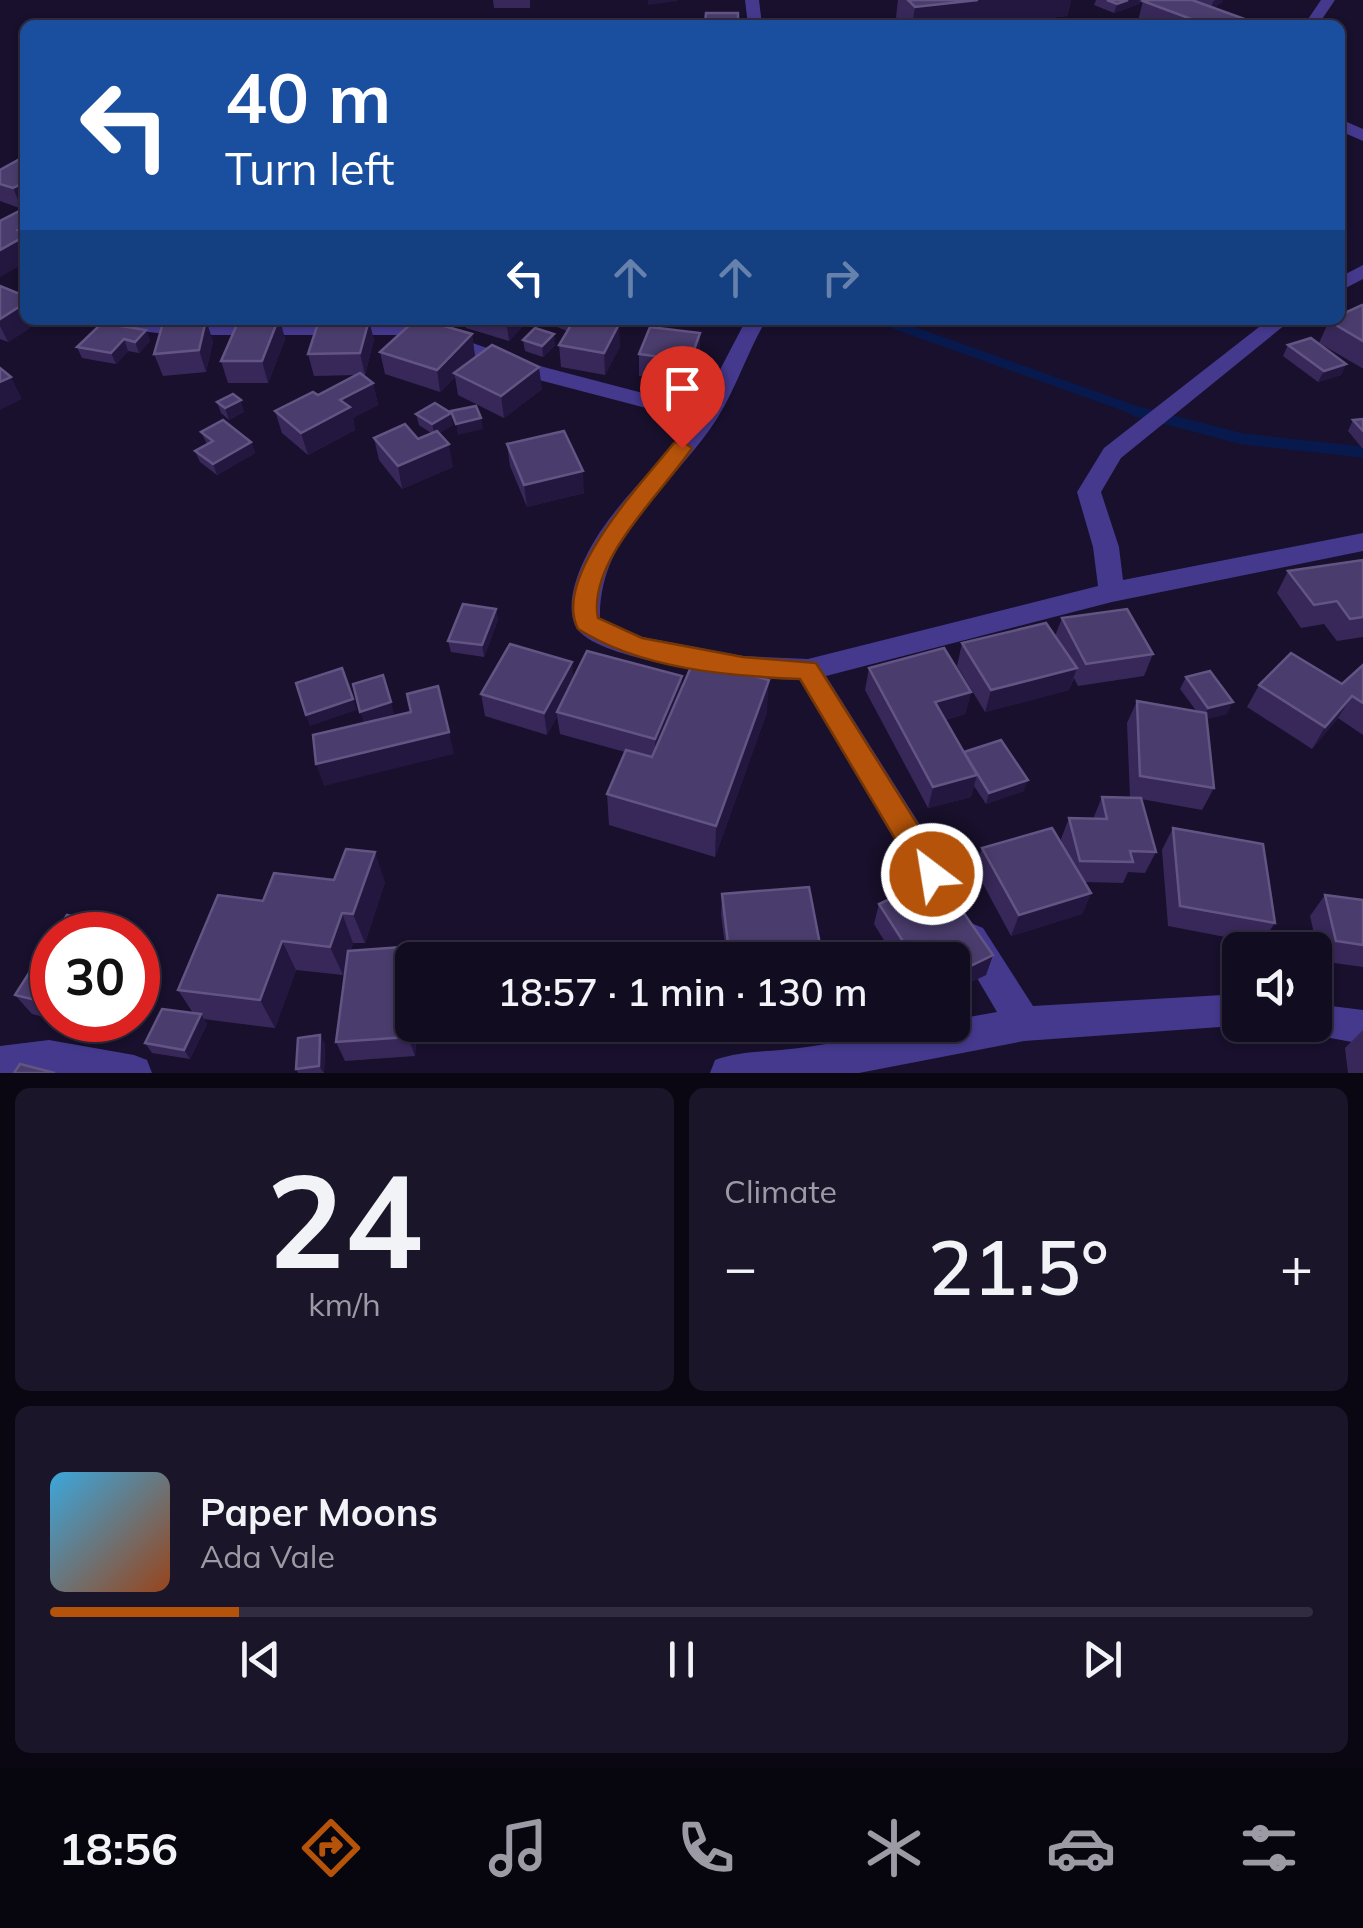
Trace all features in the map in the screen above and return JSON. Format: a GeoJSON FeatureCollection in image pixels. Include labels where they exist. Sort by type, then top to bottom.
{"type":"FeatureCollection","features":[{"type":"Feature","properties":{"kind":"street"},"geometry":{"type":"LineString","coordinates":[[140,325],[176,329],[415,329],[528,370],[707,417]]}},
{"type":"Feature","properties":{"kind":"street"},"geometry":{"type":"LineString","coordinates":[[753,325],[707,417],[606,544],[584,604],[587,622],[614,640],[743,667],[808,670],[1112,592],[1363,542]]}},
{"type":"Feature","properties":{"kind":"street"},"geometry":{"type":"LineString","coordinates":[[1112,592],[1106,547],[1089,492],[1112,453],[1264,325]]}},
{"type":"Feature","properties":{"kind":"street"},"geometry":{"type":"LineString","coordinates":[[808,670],[1024,1024]]}},
{"type":"Feature","properties":{"kind":"street"},"geometry":{"type":"LineString","coordinates":[[728,1073],[802,1070],[1024,1024],[1222,1013]]}},
{"type":"Feature","properties":{"kind":"street"},"geometry":{"type":"LineString","coordinates":[[1332,1023],[1363,1027]]}},
{"type":"Feature","properties":{"kind":"street"},"geometry":{"type":"LineString","coordinates":[[0,1064],[49,1058],[134,1073]]}},
{"type":"Feature","properties":{"kind":"building"},"geometry":{"type":"Polygon","coordinates":[[[908,0],[978,0],[915,7],[908,0]]]}},
{"type":"Feature","properties":{"kind":"building"},"geometry":{"type":"Polygon","coordinates":[[[1192,0],[1247,20],[1194,20],[1143,1],[1192,0]]]}},
{"type":"Feature","properties":{"kind":"building"},"geometry":{"type":"Polygon","coordinates":[[[706,13],[738,13],[738,20],[705,20],[706,13]]]}},
{"type":"Feature","properties":{"kind":"building"},"geometry":{"type":"Polygon","coordinates":[[[20,159],[20,184],[13,188],[0,184],[0,170],[20,159]]]}},
{"type":"Feature","properties":{"kind":"building"},"geometry":{"type":"Polygon","coordinates":[[[20,211],[20,239],[0,250],[0,221],[20,211]]]}},
{"type":"Feature","properties":{"kind":"building"},"geometry":{"type":"Polygon","coordinates":[[[0,286],[20,294],[20,306],[0,319],[0,286]]]}},
{"type":"Feature","properties":{"kind":"building"},"geometry":{"type":"Polygon","coordinates":[[[1363,305],[1363,341],[1336,325],[1345,325],[1345,313],[1363,305]]]}},
{"type":"Feature","properties":{"kind":"building"},"geometry":{"type":"Polygon","coordinates":[[[100,325],[146,330],[135,342],[124,339],[111,353],[77,347],[100,325]]]}},
{"type":"Feature","properties":{"kind":"building"},"geometry":{"type":"Polygon","coordinates":[[[162,325],[205,325],[199,350],[154,354],[162,325]]]}},
{"type":"Feature","properties":{"kind":"building"},"geometry":{"type":"Polygon","coordinates":[[[237,325],[276,325],[262,361],[221,361],[237,325]]]}},
{"type":"Feature","properties":{"kind":"building"},"geometry":{"type":"Polygon","coordinates":[[[317,325],[368,325],[360,353],[308,354],[317,325]]]}},
{"type":"Feature","properties":{"kind":"building"},"geometry":{"type":"Polygon","coordinates":[[[410,325],[440,325],[472,334],[437,370],[380,352],[410,325]]]}},
{"type":"Feature","properties":{"kind":"building"},"geometry":{"type":"Polygon","coordinates":[[[571,325],[618,325],[604,353],[559,345],[571,325]]]}},
{"type":"Feature","properties":{"kind":"building"},"geometry":{"type":"Polygon","coordinates":[[[650,327],[700,333],[690,361],[639,354],[650,327]]]}},
{"type":"Feature","properties":{"kind":"building"},"geometry":{"type":"Polygon","coordinates":[[[535,328],[554,334],[542,346],[523,340],[535,328]]]}},
{"type":"Feature","properties":{"kind":"building"},"geometry":{"type":"Polygon","coordinates":[[[1311,338],[1346,364],[1324,371],[1288,345],[1311,338]]]}},
{"type":"Feature","properties":{"kind":"building"},"geometry":{"type":"Polygon","coordinates":[[[492,345],[539,367],[501,396],[454,373],[492,345]]]}},
{"type":"Feature","properties":{"kind":"building"},"geometry":{"type":"Polygon","coordinates":[[[0,368],[11,377],[0,382],[0,368]]]}},
{"type":"Feature","properties":{"kind":"building"},"geometry":{"type":"Polygon","coordinates":[[[360,373],[373,383],[340,400],[350,407],[301,433],[275,411],[313,392],[318,395],[360,373]]]}},
{"type":"Feature","properties":{"kind":"building"},"geometry":{"type":"Polygon","coordinates":[[[233,394],[241,400],[225,408],[217,402],[233,394]]]}},
{"type":"Feature","properties":{"kind":"building"},"geometry":{"type":"Polygon","coordinates":[[[435,403],[451,413],[432,424],[416,414],[435,403]]]}},
{"type":"Feature","properties":{"kind":"building"},"geometry":{"type":"Polygon","coordinates":[[[476,406],[481,418],[456,424],[451,411],[476,406]]]}},
{"type":"Feature","properties":{"kind":"building"},"geometry":{"type":"Polygon","coordinates":[[[223,420],[251,442],[213,464],[195,451],[213,441],[201,432],[223,420]]]}},
{"type":"Feature","properties":{"kind":"building"},"geometry":{"type":"Polygon","coordinates":[[[405,424],[418,439],[437,431],[449,444],[398,466],[374,438],[405,424]]]}},
{"type":"Feature","properties":{"kind":"building"},"geometry":{"type":"Polygon","coordinates":[[[564,431],[583,471],[524,485],[507,444],[564,431]]]}},
{"type":"Feature","properties":{"kind":"building"},"geometry":{"type":"Polygon","coordinates":[[[1363,560],[1363,617],[1350,619],[1337,601],[1314,605],[1288,571],[1363,560]]]}},
{"type":"Feature","properties":{"kind":"building"},"geometry":{"type":"Polygon","coordinates":[[[463,604],[496,609],[482,645],[448,641],[463,604]]]}},
{"type":"Feature","properties":{"kind":"building"},"geometry":{"type":"Polygon","coordinates":[[[1127,609],[1153,654],[1086,664],[1062,618],[1127,609]]]}},
{"type":"Feature","properties":{"kind":"building"},"geometry":{"type":"Polygon","coordinates":[[[1046,623],[1077,668],[991,690],[962,643],[1046,623]]]}},
{"type":"Feature","properties":{"kind":"building"},"geometry":{"type":"Polygon","coordinates":[[[510,644],[572,662],[544,713],[481,694],[510,644]]]}},
{"type":"Feature","properties":{"kind":"building"},"geometry":{"type":"Polygon","coordinates":[[[944,648],[971,692],[935,702],[977,775],[933,787],[869,668],[944,648]]]}},
{"type":"Feature","properties":{"kind":"building"},"geometry":{"type":"Polygon","coordinates":[[[587,651],[682,676],[655,739],[557,712],[587,651]]]}},
{"type":"Feature","properties":{"kind":"building"},"geometry":{"type":"Polygon","coordinates":[[[1291,653],[1342,684],[1363,665],[1363,703],[1352,696],[1325,727],[1259,685],[1291,653]]]}},
{"type":"Feature","properties":{"kind":"building"},"geometry":{"type":"Polygon","coordinates":[[[694,660],[769,680],[716,826],[607,794],[626,750],[652,757],[694,660]]]}},
{"type":"Feature","properties":{"kind":"building"},"geometry":{"type":"Polygon","coordinates":[[[342,668],[353,699],[306,715],[296,683],[342,668]]]}},
{"type":"Feature","properties":{"kind":"building"},"geometry":{"type":"Polygon","coordinates":[[[1210,671],[1233,702],[1208,708],[1186,677],[1210,671]]]}},
{"type":"Feature","properties":{"kind":"building"},"geometry":{"type":"Polygon","coordinates":[[[383,675],[391,702],[360,712],[353,684],[383,675]]]}},
{"type":"Feature","properties":{"kind":"building"},"geometry":{"type":"Polygon","coordinates":[[[438,686],[449,732],[316,764],[313,735],[411,712],[407,694],[438,686]]]}},
{"type":"Feature","properties":{"kind":"building"},"geometry":{"type":"Polygon","coordinates":[[[1137,701],[1206,713],[1214,788],[1140,776],[1137,701]]]}},
{"type":"Feature","properties":{"kind":"building"},"geometry":{"type":"Polygon","coordinates":[[[1001,740],[1028,780],[989,793],[964,752],[1001,740]]]}},
{"type":"Feature","properties":{"kind":"building"},"geometry":{"type":"Polygon","coordinates":[[[1102,797],[1141,798],[1156,852],[1130,851],[1133,862],[1080,861],[1069,818],[1107,819],[1102,797]]]}},
{"type":"Feature","properties":{"kind":"building"},"geometry":{"type":"Polygon","coordinates":[[[1052,828],[1091,893],[1019,915],[982,848],[1052,828]]]}},
{"type":"Feature","properties":{"kind":"building"},"geometry":{"type":"Polygon","coordinates":[[[1173,828],[1263,844],[1275,923],[1180,906],[1173,828]]]}},
{"type":"Feature","properties":{"kind":"building"},"geometry":{"type":"Polygon","coordinates":[[[346,849],[375,852],[353,914],[342,913],[330,947],[282,941],[260,1000],[178,990],[218,895],[263,901],[274,873],[334,880],[346,849]]]}},
{"type":"Feature","properties":{"kind":"building"},"geometry":{"type":"Polygon","coordinates":[[[938,876],[993,955],[970,966],[970,942],[903,942],[879,904],[938,876]]]}},
{"type":"Feature","properties":{"kind":"building"},"geometry":{"type":"Polygon","coordinates":[[[809,887],[820,942],[728,942],[722,894],[809,887]]]}},
{"type":"Feature","properties":{"kind":"building"},"geometry":{"type":"Polygon","coordinates":[[[1325,895],[1363,900],[1363,945],[1336,941],[1325,895]]]}},
{"type":"Feature","properties":{"kind":"building"},"geometry":{"type":"Polygon","coordinates":[[[395,947],[395,1038],[336,1042],[348,951],[395,947]]]}},
{"type":"Feature","properties":{"kind":"building"},"geometry":{"type":"Polygon","coordinates":[[[30,971],[30,999],[15,995],[30,971]]]}},
{"type":"Feature","properties":{"kind":"building"},"geometry":{"type":"Polygon","coordinates":[[[162,1009],[201,1014],[184,1050],[145,1043],[160,1042],[162,1009]]]}},
{"type":"Feature","properties":{"kind":"building"},"geometry":{"type":"Polygon","coordinates":[[[320,1035],[319,1066],[296,1069],[298,1038],[320,1035]]]}},
{"type":"Feature","properties":{"kind":"building"},"geometry":{"type":"Polygon","coordinates":[[[20,1064],[55,1073],[14,1073],[20,1064]]]}},
{"type":"Feature","properties":{"kind":"waterway"},"geometry":{"type":"LineString","coordinates":[[896,325],[1143,413]]}},
{"type":"Feature","properties":{"kind":"waterway"},"geometry":{"type":"LineString","coordinates":[[1135,411],[1243,439],[1363,452]]}},
{"type":"Feature","properties":{"kind":"route"},"geometry":{"type":"LineString","coordinates":[[682,448],[606,544],[589,582],[584,604],[587,622],[614,640],[642,648],[743,667],[808,670],[932,874]]}}]}
